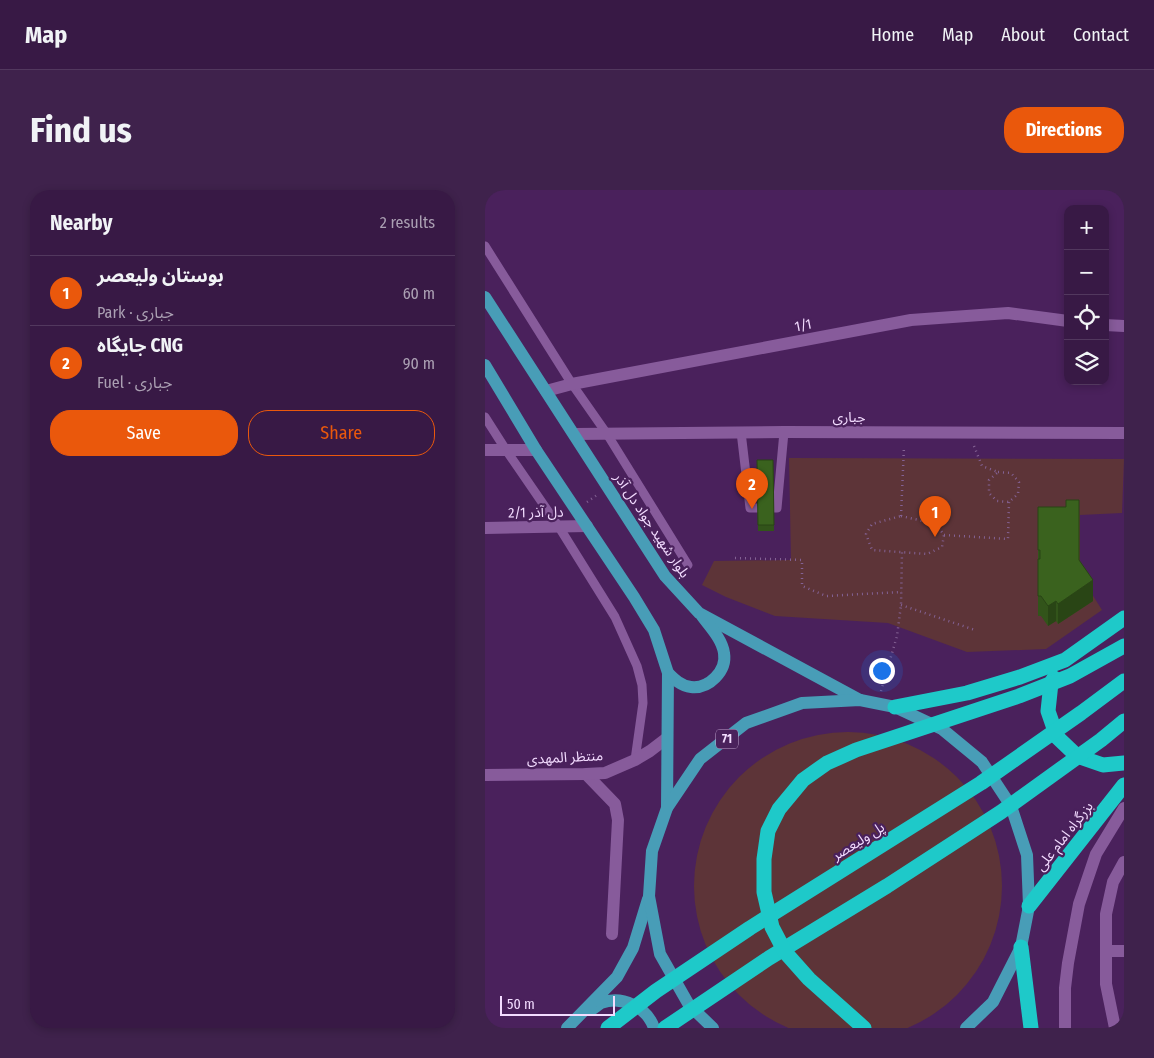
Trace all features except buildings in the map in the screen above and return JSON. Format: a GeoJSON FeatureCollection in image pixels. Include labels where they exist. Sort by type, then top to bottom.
{"type":"FeatureCollection","features":[{"type":"Feature","properties":{"kind":"highway","name":"71"},"geometry":{"type":"LineString","coordinates":[[895,707],[967,693],[1020,677],[1065,660],[1124,618]]}},
{"type":"Feature","properties":{"kind":"highway"},"geometry":{"type":"LineString","coordinates":[[864,1028],[809,979],[785,952],[772,927],[764,892],[764,860],[768,831],[779,809],[803,780],[827,763],[856,750],[1019,696],[1070,676],[1124,646]]}},
{"type":"Feature","properties":{"kind":"highway"},"geometry":{"type":"LineString","coordinates":[[1065,660],[1051,683],[1049,701],[1048,711],[1057,737],[1077,756],[1103,765],[1124,763]]}},
{"type":"Feature","properties":{"kind":"highway","name":"پل ولیعصر"},"geometry":{"type":"LineString","coordinates":[[608,1028],[656,991],[750,928],[981,783],[1124,681]]}},
{"type":"Feature","properties":{"kind":"highway"},"geometry":{"type":"LineString","coordinates":[[665,1028],[769,958],[887,886],[1001,812],[1101,740],[1124,721]]}},
{"type":"Feature","properties":{"kind":"highway","name":"بزرگراه امام علی"},"geometry":{"type":"LineString","coordinates":[[1029,906],[1124,785]]}},
{"type":"Feature","properties":{"kind":"highway","name":"71"},"geometry":{"type":"LineString","coordinates":[[1021,947],[1031,1028]]}},
{"type":"Feature","properties":{"kind":"main road","name":"بلوار شهید جواد دل آذر"},"geometry":{"type":"LineString","coordinates":[[485,296],[665,576],[699,613],[860,700]]}},
{"type":"Feature","properties":{"kind":"main road"},"geometry":{"type":"LineString","coordinates":[[485,365],[536,450],[634,597],[653,630],[668,672],[667,808]]}},
{"type":"Feature","properties":{"kind":"main road"},"geometry":{"type":"LineString","coordinates":[[668,672],[678,682],[691,687],[704,685],[716,678],[723,666],[724,653],[720,640],[699,613]]}},
{"type":"Feature","properties":{"kind":"main road","name":"71"},"geometry":{"type":"LineString","coordinates":[[713,1028],[689,1005],[660,954],[649,896],[653,851],[667,808],[700,759],[746,723],[801,703],[860,700],[895,707],[942,729],[982,762],[1011,806],[1022,838],[1027,855],[1029,906],[1021,947],[993,1002],[966,1028]]}},
{"type":"Feature","properties":{"kind":"main road"},"geometry":{"type":"LineString","coordinates":[[567,1028],[617,977],[633,948],[649,896]]}},
{"type":"Feature","properties":{"kind":"main road"},"geometry":{"type":"LineString","coordinates":[[577,1019],[600,1004],[612,1001],[625,1001],[646,1013],[654,1028]]}},
{"type":"Feature","properties":{"kind":"street","name":"1/1"},"geometry":{"type":"LineString","coordinates":[[546,391],[572,384],[911,320],[1008,313],[1064,320]]}},
{"type":"Feature","properties":{"kind":"street"},"geometry":{"type":"LineString","coordinates":[[1109,325],[1124,326]]}},
{"type":"Feature","properties":{"kind":"street","name":"جباری"},"geometry":{"type":"LineString","coordinates":[[573,434],[741,432],[1124,433]]}},
{"type":"Feature","properties":{"kind":"street"},"geometry":{"type":"LineString","coordinates":[[485,450],[536,450]]}},
{"type":"Feature","properties":{"kind":"street","name":"دل آذر 2/1"},"geometry":{"type":"LineString","coordinates":[[485,528],[587,526]]}},
{"type":"Feature","properties":{"kind":"street","name":"منتظر المهدی"},"geometry":{"type":"LineString","coordinates":[[485,775],[605,773],[635,760],[667,738]]}},
{"type":"Feature","properties":{"kind":"street"},"geometry":{"type":"LineString","coordinates":[[586,774],[615,804],[618,820],[612,934]]}},
{"type":"Feature","properties":{"kind":"street"},"geometry":{"type":"LineString","coordinates":[[1065,1028],[1065,988],[1079,904],[1096,854],[1124,808]]}},
{"type":"Feature","properties":{"kind":"street"},"geometry":{"type":"LineString","coordinates":[[1115,1028],[1106,984],[1106,914],[1113,882],[1124,862]]}},
{"type":"Feature","properties":{"kind":"street"},"geometry":{"type":"LineString","coordinates":[[1106,951],[1124,951]]}},
{"type":"Feature","properties":{"kind":"lane"},"geometry":{"type":"LineString","coordinates":[[485,246],[572,384],[607,434],[688,565]]}},
{"type":"Feature","properties":{"kind":"lane"},"geometry":{"type":"LineString","coordinates":[[485,416],[559,527],[615,617],[637,666],[642,684],[643,703],[635,760]]}},
{"type":"Feature","properties":{"kind":"lane"},"geometry":{"type":"LineString","coordinates":[[741,432],[750,508],[777,508],[784,432]]}},
{"type":"Feature","properties":{"kind":"path"},"geometry":{"type":"LineString","coordinates":[[901,516],[905,432]]}},
{"type":"Feature","properties":{"kind":"path"},"geometry":{"type":"LineString","coordinates":[[968,432],[982,466],[998,472],[1011,473],[1019,482],[1018,494],[1009,502],[997,502],[989,492],[989,480],[998,472]]}},
{"type":"Feature","properties":{"kind":"path"},"geometry":{"type":"LineString","coordinates":[[576,509],[609,488]]}},
{"type":"Feature","properties":{"kind":"path"},"geometry":{"type":"LineString","coordinates":[[944,535],[1008,539],[1009,502]]}},
{"type":"Feature","properties":{"kind":"path"},"geometry":{"type":"LineString","coordinates":[[901,516],[936,524],[944,535],[942,547],[927,554],[873,550],[866,534],[872,524],[901,516]]}},
{"type":"Feature","properties":{"kind":"path"},"geometry":{"type":"LineString","coordinates":[[877,704],[897,636],[902,592],[902,552]]}},
{"type":"Feature","properties":{"kind":"path"},"geometry":{"type":"LineString","coordinates":[[735,558],[802,560],[802,586],[826,596],[902,592]]}},
{"type":"Feature","properties":{"kind":"path"},"geometry":{"type":"LineString","coordinates":[[901,605],[975,630]]}},
{"type":"Feature","properties":{"kind":"shaded area"},"geometry":{"type":"Polygon","coordinates":[[[789,458],[1124,459],[1122,513],[1080,515],[1080,575],[1102,610],[1046,649],[967,652],[888,623],[775,616],[726,597],[702,585],[714,561],[791,560],[789,458]]]}},
{"type":"Feature","properties":{"kind":"shaded area"},"geometry":{"type":"Polygon","coordinates":[[[848,732],[878,735],[907,744],[934,758],[957,777],[976,800],[990,827],[999,856],[1002,886],[999,916],[990,945],[976,972],[957,995],[934,1014],[907,1028],[878,1037],[848,1040],[818,1037],[789,1028],[762,1014],[739,995],[720,972],[706,945],[697,916],[694,886],[697,856],[706,827],[720,800],[739,777],[762,758],[789,744],[818,735],[848,732]]]}},
{"type":"Feature","properties":{"kind":"place","name":"جایگاه CNG"},"geometry":{"type":"Point","coordinates":[752,509]}},
{"type":"Feature","properties":{"kind":"place","name":"بوستان ولیعصر"},"geometry":{"type":"Point","coordinates":[935,537]}}]}
